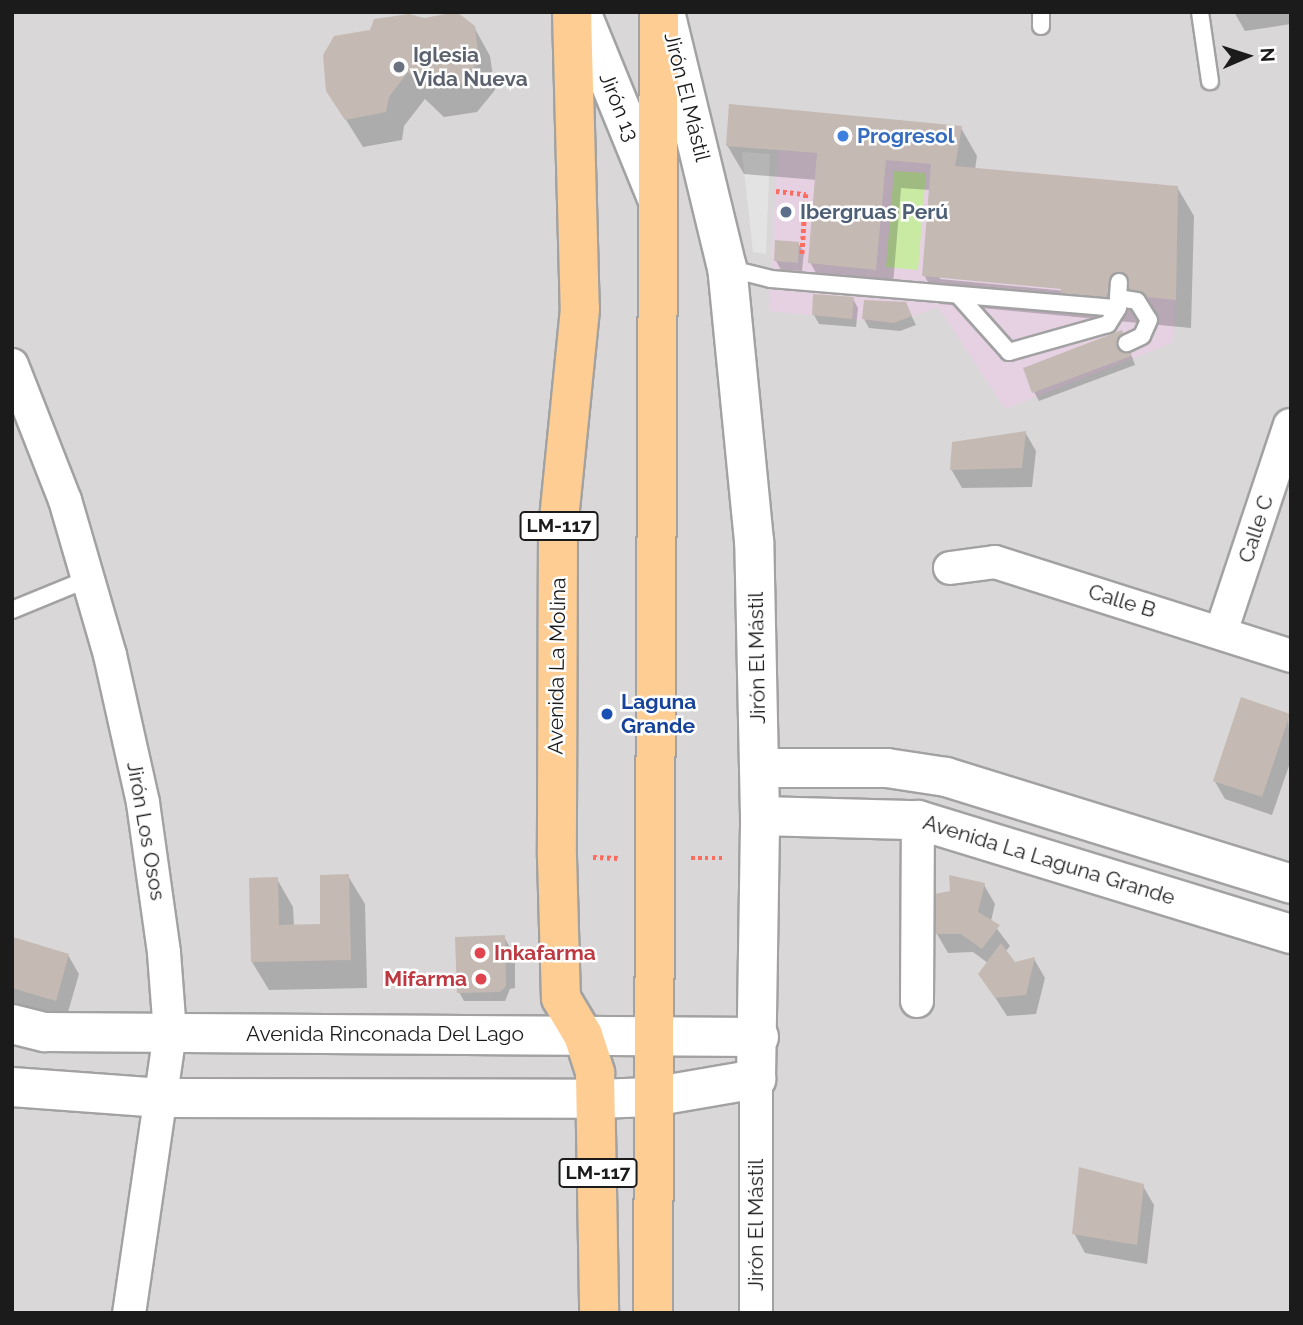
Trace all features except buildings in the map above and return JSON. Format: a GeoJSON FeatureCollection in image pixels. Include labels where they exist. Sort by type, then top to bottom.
{"type":"FeatureCollection","features":[{"type":"Feature","properties":{"kind":"main road","name":"Avenida La Molina"},"geometry":{"type":"LineString","coordinates":[[572,12],[580,309],[558,528],[554,706],[561,998],[583,1035],[595,1073],[599,1313]]}},
{"type":"Feature","properties":{"kind":"main road","name":"LM-117"},"geometry":{"type":"LineString","coordinates":[[653,1313],[659,12]]}},
{"type":"Feature","properties":{"kind":"street","name":"Jirón 13"},"geometry":{"type":"LineString","coordinates":[[581,12],[658,201]]}},
{"type":"Feature","properties":{"kind":"street","name":"Jirón El Mástil"},"geometry":{"type":"LineString","coordinates":[[666,12],[727,268],[754,541],[760,768],[756,1313]]}},
{"type":"Feature","properties":{"kind":"street","name":"Jirón Los Osos"},"geometry":{"type":"LineString","coordinates":[[12,365],[90,578],[143,803],[164,953],[170,1033],[129,1313]]}},
{"type":"Feature","properties":{"kind":"street","name":"Calle C"},"geometry":{"type":"LineString","coordinates":[[1221,632],[1290,425]]}},
{"type":"Feature","properties":{"kind":"street","name":"Calle B"},"geometry":{"type":"LineString","coordinates":[[950,568],[995,562],[1291,656]]}},
{"type":"Feature","properties":{"kind":"street"},"geometry":{"type":"LineString","coordinates":[[760,768],[887,768],[946,777],[1291,884]]}},
{"type":"Feature","properties":{"kind":"street"},"geometry":{"type":"LineString","coordinates":[[917,1002],[928,822],[946,777]]}},
{"type":"Feature","properties":{"kind":"street","name":"Avenida La Laguna Grande"},"geometry":{"type":"LineString","coordinates":[[760,816],[928,822],[1291,934]]}},
{"type":"Feature","properties":{"kind":"street","name":"Avenida Rinconada Del Lago"},"geometry":{"type":"LineString","coordinates":[[12,1024],[45,1032],[759,1037]]}},
{"type":"Feature","properties":{"kind":"street"},"geometry":{"type":"LineString","coordinates":[[12,1087],[162,1098],[597,1099],[652,1097],[756,1079]]}},
{"type":"Feature","properties":{"kind":"lane"},"geometry":{"type":"LineString","coordinates":[[1200,12],[1210,81]]}},
{"type":"Feature","properties":{"kind":"lane"},"geometry":{"type":"LineString","coordinates":[[727,268],[771,279],[1118,307],[1108,324],[1009,352],[958,295]]}},
{"type":"Feature","properties":{"kind":"lane"},"geometry":{"type":"LineString","coordinates":[[1119,282],[1118,298],[1137,301],[1149,320],[1142,336],[1127,343]]}},
{"type":"Feature","properties":{"kind":"lane"},"geometry":{"type":"LineString","coordinates":[[12,610],[90,578]]}},
{"type":"Feature","properties":{"kind":"shaded area"},"geometry":{"type":"Polygon","coordinates":[[[12,12],[1291,12],[1291,1313],[12,1313],[12,12]]]}},
{"type":"Feature","properties":{"kind":"shaded area"},"geometry":{"type":"Polygon","coordinates":[[[778,150],[1178,186],[1174,342],[1005,409],[938,307],[894,323],[769,311],[778,150]]]}},
{"type":"Feature","properties":{"kind":"shaded area"},"geometry":{"type":"Polygon","coordinates":[[[742,152],[770,154],[766,254],[753,252],[742,152]]]}},
{"type":"Feature","properties":{"kind":"green space"},"geometry":{"type":"Polygon","coordinates":[[[894,171],[926,173],[918,270],[886,267],[894,171]]]}},
{"type":"Feature","properties":{"kind":"place","name":"Iglesia Vida Nueva"},"geometry":{"type":"Point","coordinates":[399,67]}},
{"type":"Feature","properties":{"kind":"place","name":"Progresol"},"geometry":{"type":"Point","coordinates":[843,136]}},
{"type":"Feature","properties":{"kind":"place","name":"Ibergruas Perú"},"geometry":{"type":"Point","coordinates":[786,212]}},
{"type":"Feature","properties":{"kind":"place","name":"Laguna Grande"},"geometry":{"type":"Point","coordinates":[607,714]}},
{"type":"Feature","properties":{"kind":"place","name":"Inkafarma"},"geometry":{"type":"Point","coordinates":[480,953]}},
{"type":"Feature","properties":{"kind":"place","name":"Mifarma"},"geometry":{"type":"Point","coordinates":[481,979]}}]}
